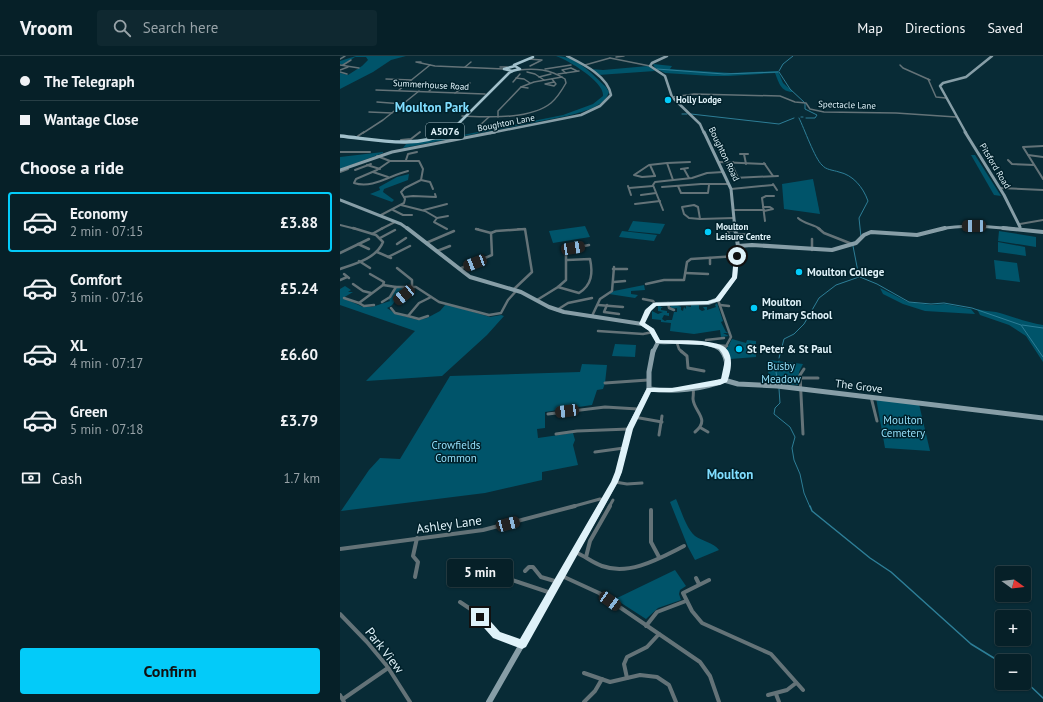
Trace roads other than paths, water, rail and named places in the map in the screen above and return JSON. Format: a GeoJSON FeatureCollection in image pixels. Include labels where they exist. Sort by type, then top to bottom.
{"type":"FeatureCollection","features":[{"type":"Feature","properties":{"kind":"main road"},"geometry":{"type":"LineString","coordinates":[[358,136],[377,140],[406,142],[433,138],[449,132],[509,72],[513,71],[528,59],[533,57]]}},
{"type":"Feature","properties":{"kind":"main road"},"geometry":{"type":"LineString","coordinates":[[506,69],[511,66],[518,67]]}},
{"type":"Feature","properties":{"kind":"main road"},"geometry":{"type":"LineString","coordinates":[[506,69],[513,71]]}},
{"type":"Feature","properties":{"kind":"main road","name":"A5076"},"geometry":{"type":"LineString","coordinates":[[340,135],[400,140],[433,137],[443,133],[464,116],[506,72],[506,69]]}},
{"type":"Feature","properties":{"kind":"main road"},"geometry":{"type":"LineString","coordinates":[[485,94],[494,88]]}},
{"type":"Feature","properties":{"kind":"street"},"geometry":{"type":"LineString","coordinates":[[340,59],[345,56]]}},
{"type":"Feature","properties":{"kind":"street","name":"Boughton Lane"},"geometry":{"type":"LineString","coordinates":[[340,171],[377,156],[392,152],[568,118],[591,111],[607,101],[612,92],[605,83],[585,65],[568,56]]}},
{"type":"Feature","properties":{"kind":"street"},"geometry":{"type":"LineString","coordinates":[[585,65],[624,56]]}},
{"type":"Feature","properties":{"kind":"street"},"geometry":{"type":"LineString","coordinates":[[610,58],[650,66],[652,63],[667,56]]}},
{"type":"Feature","properties":{"kind":"street","name":"Pitsford Road"},"geometry":{"type":"LineString","coordinates":[[992,56],[966,77],[940,84],[940,86],[951,109],[1000,188],[1020,226]]}},
{"type":"Feature","properties":{"kind":"street"},"geometry":{"type":"LineString","coordinates":[[530,66],[542,60],[533,57]]}},
{"type":"Feature","properties":{"kind":"street"},"geometry":{"type":"LineString","coordinates":[[341,65],[349,61]]}},
{"type":"Feature","properties":{"kind":"street"},"geometry":{"type":"LineString","coordinates":[[465,67],[471,62]]}},
{"type":"Feature","properties":{"kind":"street"},"geometry":{"type":"LineString","coordinates":[[420,64],[506,69]]}},
{"type":"Feature","properties":{"kind":"street"},"geometry":{"type":"LineString","coordinates":[[341,65],[359,68]]}},
{"type":"Feature","properties":{"kind":"street"},"geometry":{"type":"LineString","coordinates":[[398,90],[430,65]]}},
{"type":"Feature","properties":{"kind":"street"},"geometry":{"type":"LineString","coordinates":[[543,70],[571,65]]}},
{"type":"Feature","properties":{"kind":"street"},"geometry":{"type":"LineString","coordinates":[[900,65],[929,80],[936,97],[946,98]]}},
{"type":"Feature","properties":{"kind":"street","name":"Boughton Road"},"geometry":{"type":"LineString","coordinates":[[650,66],[665,76],[672,97],[700,124],[731,189],[735,232],[738,246],[735,278],[718,300]]}},
{"type":"Feature","properties":{"kind":"street"},"geometry":{"type":"LineString","coordinates":[[340,71],[348,67]]}},
{"type":"Feature","properties":{"kind":"street"},"geometry":{"type":"LineString","coordinates":[[464,116],[498,117],[533,111],[548,105],[566,85],[566,81],[558,74],[543,70],[524,69],[518,67]]}},
{"type":"Feature","properties":{"kind":"street"},"geometry":{"type":"LineString","coordinates":[[480,68],[506,69]]}},
{"type":"Feature","properties":{"kind":"street"},"geometry":{"type":"LineString","coordinates":[[558,74],[566,73],[578,71],[571,68],[562,70],[566,73]]}},
{"type":"Feature","properties":{"kind":"street"},"geometry":{"type":"LineString","coordinates":[[340,71],[347,74]]}},
{"type":"Feature","properties":{"kind":"street"},"geometry":{"type":"LineString","coordinates":[[527,72],[544,80]]}},
{"type":"Feature","properties":{"kind":"street"},"geometry":{"type":"LineString","coordinates":[[513,82],[520,74]]}},
{"type":"Feature","properties":{"kind":"street"},"geometry":{"type":"LineString","coordinates":[[540,77],[551,74]]}},
{"type":"Feature","properties":{"kind":"street"},"geometry":{"type":"LineString","coordinates":[[498,117],[497,112],[521,87],[530,83],[562,77]]}},
{"type":"Feature","properties":{"kind":"street"},"geometry":{"type":"LineString","coordinates":[[516,78],[523,79],[530,83]]}},
{"type":"Feature","properties":{"kind":"street"},"geometry":{"type":"LineString","coordinates":[[386,79],[411,80]]}},
{"type":"Feature","properties":{"kind":"street"},"geometry":{"type":"LineString","coordinates":[[455,93],[470,83]]}},
{"type":"Feature","properties":{"kind":"street"},"geometry":{"type":"LineString","coordinates":[[429,92],[437,85],[432,86]]}},
{"type":"Feature","properties":{"kind":"street"},"geometry":{"type":"LineString","coordinates":[[521,87],[528,88]]}},
{"type":"Feature","properties":{"kind":"street","name":"Summerhouse Road"},"geometry":{"type":"LineString","coordinates":[[376,90],[485,94]]}},
{"type":"Feature","properties":{"kind":"street"},"geometry":{"type":"LineString","coordinates":[[358,136],[392,113],[418,91]]}},
{"type":"Feature","properties":{"kind":"street","name":"Spectacle Lane"},"geometry":{"type":"LineString","coordinates":[[672,97],[694,94],[780,96],[795,102],[807,103],[810,109],[820,112],[896,113],[956,117]]}},
{"type":"Feature","properties":{"kind":"street"},"geometry":{"type":"LineString","coordinates":[[377,102],[403,104]]}},
{"type":"Feature","properties":{"kind":"street"},"geometry":{"type":"LineString","coordinates":[[369,112],[392,113]]}},
{"type":"Feature","properties":{"kind":"street"},"geometry":{"type":"LineString","coordinates":[[479,126],[489,117]]}},
{"type":"Feature","properties":{"kind":"street"},"geometry":{"type":"LineString","coordinates":[[415,139],[420,132]]}},
{"type":"Feature","properties":{"kind":"street"},"geometry":{"type":"LineString","coordinates":[[1042,146],[1023,146],[1043,179]]}},
{"type":"Feature","properties":{"kind":"street"},"geometry":{"type":"LineString","coordinates":[[340,152],[370,152]]}},
{"type":"Feature","properties":{"kind":"street"},"geometry":{"type":"LineString","coordinates":[[406,160],[408,154],[417,152]]}},
{"type":"Feature","properties":{"kind":"street"},"geometry":{"type":"LineString","coordinates":[[740,154],[748,154]]}},
{"type":"Feature","properties":{"kind":"street"},"geometry":{"type":"LineString","coordinates":[[744,154],[746,164]]}},
{"type":"Feature","properties":{"kind":"street"},"geometry":{"type":"LineString","coordinates":[[1028,155],[1043,157]]}},
{"type":"Feature","properties":{"kind":"street"},"geometry":{"type":"LineString","coordinates":[[377,156],[390,161],[416,160],[421,163],[423,169],[421,180]]}},
{"type":"Feature","properties":{"kind":"street"},"geometry":{"type":"LineString","coordinates":[[1008,160],[1012,164],[1034,165]]}},
{"type":"Feature","properties":{"kind":"street"},"geometry":{"type":"LineString","coordinates":[[390,161],[380,169],[356,179],[354,183],[363,187],[368,187],[388,177],[403,171],[408,171]]}},
{"type":"Feature","properties":{"kind":"street"},"geometry":{"type":"LineString","coordinates":[[654,176],[642,178],[634,175],[646,166],[650,165],[690,162]]}},
{"type":"Feature","properties":{"kind":"street"},"geometry":{"type":"LineString","coordinates":[[719,162],[765,164],[770,168],[773,176]]}},
{"type":"Feature","properties":{"kind":"street"},"geometry":{"type":"LineString","coordinates":[[733,162],[732,165],[738,178]]}},
{"type":"Feature","properties":{"kind":"street"},"geometry":{"type":"LineString","coordinates":[[667,163],[673,180]]}},
{"type":"Feature","properties":{"kind":"street"},"geometry":{"type":"LineString","coordinates":[[355,170],[371,164]]}},
{"type":"Feature","properties":{"kind":"street"},"geometry":{"type":"LineString","coordinates":[[367,165],[380,169]]}},
{"type":"Feature","properties":{"kind":"street"},"geometry":{"type":"LineString","coordinates":[[650,165],[657,181]]}},
{"type":"Feature","properties":{"kind":"street"},"geometry":{"type":"LineString","coordinates":[[681,169],[688,168]]}},
{"type":"Feature","properties":{"kind":"street"},"geometry":{"type":"LineString","coordinates":[[340,171],[348,169]]}},
{"type":"Feature","properties":{"kind":"street"},"geometry":{"type":"LineString","coordinates":[[684,169],[689,178]]}},
{"type":"Feature","properties":{"kind":"street"},"geometry":{"type":"LineString","coordinates":[[373,172],[388,177]]}},
{"type":"Feature","properties":{"kind":"street"},"geometry":{"type":"LineString","coordinates":[[653,186],[653,183],[657,181],[689,178],[707,173],[724,172]]}},
{"type":"Feature","properties":{"kind":"street"},"geometry":{"type":"LineString","coordinates":[[733,178],[778,176]]}},
{"type":"Feature","properties":{"kind":"street"},"geometry":{"type":"LineString","coordinates":[[382,215],[393,210],[405,201],[400,192],[402,190],[421,180],[430,182],[433,189]]}},
{"type":"Feature","properties":{"kind":"street"},"geometry":{"type":"LineString","coordinates":[[662,187],[729,184]]}},
{"type":"Feature","properties":{"kind":"street"},"geometry":{"type":"LineString","coordinates":[[731,189],[773,184],[777,190]]}},
{"type":"Feature","properties":{"kind":"street"},"geometry":{"type":"LineString","coordinates":[[678,186],[683,194],[709,192],[709,185]]}},
{"type":"Feature","properties":{"kind":"street"},"geometry":{"type":"LineString","coordinates":[[631,195],[629,187],[653,186]]}},
{"type":"Feature","properties":{"kind":"street"},"geometry":{"type":"LineString","coordinates":[[653,186],[663,210]]}},
{"type":"Feature","properties":{"kind":"street"},"geometry":{"type":"LineString","coordinates":[[1000,188],[1043,190]]}},
{"type":"Feature","properties":{"kind":"street"},"geometry":{"type":"LineString","coordinates":[[641,195],[656,193]]}},
{"type":"Feature","properties":{"kind":"street"},"geometry":{"type":"LineString","coordinates":[[404,197],[415,195],[428,198],[439,196]]}},
{"type":"Feature","properties":{"kind":"street"},"geometry":{"type":"LineString","coordinates":[[766,220],[763,198],[774,196]]}},
{"type":"Feature","properties":{"kind":"street"},"geometry":{"type":"LineString","coordinates":[[340,200],[382,215],[401,224],[470,277],[515,290],[557,310],[642,324],[653,332],[658,342]]}},
{"type":"Feature","properties":{"kind":"street"},"geometry":{"type":"LineString","coordinates":[[635,204],[660,201]]}},
{"type":"Feature","properties":{"kind":"street"},"geometry":{"type":"LineString","coordinates":[[424,210],[447,204]]}},
{"type":"Feature","properties":{"kind":"street"},"geometry":{"type":"LineString","coordinates":[[401,205],[424,210],[432,213],[437,218]]}},
{"type":"Feature","properties":{"kind":"street"},"geometry":{"type":"LineString","coordinates":[[700,219],[698,207],[694,205],[682,207],[686,218],[700,219],[734,218]]}},
{"type":"Feature","properties":{"kind":"street"},"geometry":{"type":"LineString","coordinates":[[733,210],[773,209],[763,206]]}},
{"type":"Feature","properties":{"kind":"street"},"geometry":{"type":"LineString","coordinates":[[393,210],[403,215],[410,216]]}},
{"type":"Feature","properties":{"kind":"street"},"geometry":{"type":"LineString","coordinates":[[437,218],[448,216]]}},
{"type":"Feature","properties":{"kind":"street"},"geometry":{"type":"LineString","coordinates":[[437,218],[434,222],[447,229]]}},
{"type":"Feature","properties":{"kind":"street"},"geometry":{"type":"LineString","coordinates":[[798,218],[800,222],[813,224],[824,232],[852,244]]}},
{"type":"Feature","properties":{"kind":"street"},"geometry":{"type":"LineString","coordinates":[[1014,229],[1043,220]]}},
{"type":"Feature","properties":{"kind":"street"},"geometry":{"type":"LineString","coordinates":[[372,234],[395,222]]}},
{"type":"Feature","properties":{"kind":"street"},"geometry":{"type":"LineString","coordinates":[[340,223],[372,234],[383,241],[377,252],[340,269]]}},
{"type":"Feature","properties":{"kind":"street"},"geometry":{"type":"LineString","coordinates":[[738,246],[752,245],[812,250],[832,250],[852,244],[864,235],[871,232],[917,236],[956,226],[985,226],[1043,232]]}},
{"type":"Feature","properties":{"kind":"street"},"geometry":{"type":"LineString","coordinates":[[1020,226],[1025,230]]}},
{"type":"Feature","properties":{"kind":"street"},"geometry":{"type":"LineString","coordinates":[[359,303],[384,285],[396,287],[411,286],[418,288],[439,302],[493,316],[502,312],[515,290],[532,272],[524,228],[492,233],[476,229]]}},
{"type":"Feature","properties":{"kind":"street"},"geometry":{"type":"LineString","coordinates":[[380,238],[394,230]]}},
{"type":"Feature","properties":{"kind":"street"},"geometry":{"type":"LineString","coordinates":[[729,234],[728,231],[764,236]]}},
{"type":"Feature","properties":{"kind":"street"},"geometry":{"type":"LineString","coordinates":[[426,243],[454,232]]}},
{"type":"Feature","properties":{"kind":"street"},"geometry":{"type":"LineString","coordinates":[[458,269],[492,255],[492,233]]}},
{"type":"Feature","properties":{"kind":"street"},"geometry":{"type":"LineString","coordinates":[[377,252],[390,258],[409,246],[398,243],[406,238]]}},
{"type":"Feature","properties":{"kind":"street"},"geometry":{"type":"LineString","coordinates":[[834,241],[837,238]]}},
{"type":"Feature","properties":{"kind":"street"},"geometry":{"type":"LineString","coordinates":[[340,253],[367,239]]}},
{"type":"Feature","properties":{"kind":"street"},"geometry":{"type":"LineString","coordinates":[[812,240],[812,250]]}},
{"type":"Feature","properties":{"kind":"street"},"geometry":{"type":"LineString","coordinates":[[358,244],[369,249]]}},
{"type":"Feature","properties":{"kind":"street"},"geometry":{"type":"LineString","coordinates":[[537,300],[558,287],[567,278],[566,250],[589,245]]}},
{"type":"Feature","properties":{"kind":"street"},"geometry":{"type":"LineString","coordinates":[[437,251],[450,246]]}},
{"type":"Feature","properties":{"kind":"street"},"geometry":{"type":"LineString","coordinates":[[646,284],[664,280],[684,280],[687,262],[690,259],[737,256]]}},
{"type":"Feature","properties":{"kind":"street"},"geometry":{"type":"LineString","coordinates":[[710,258],[710,264]]}},
{"type":"Feature","properties":{"kind":"street"},"geometry":{"type":"LineString","coordinates":[[558,287],[579,293],[587,287],[592,280],[590,259],[567,260]]}},
{"type":"Feature","properties":{"kind":"street"},"geometry":{"type":"LineString","coordinates":[[359,261],[370,268]]}},
{"type":"Feature","properties":{"kind":"street"},"geometry":{"type":"LineString","coordinates":[[397,268],[412,280],[414,284],[397,301]]}},
{"type":"Feature","properties":{"kind":"street"},"geometry":{"type":"LineString","coordinates":[[592,316],[601,298],[612,292],[614,282],[612,274],[613,268],[627,269]]}},
{"type":"Feature","properties":{"kind":"street"},"geometry":{"type":"LineString","coordinates":[[686,273],[708,274]]}},
{"type":"Feature","properties":{"kind":"street"},"geometry":{"type":"LineString","coordinates":[[370,274],[384,282],[384,285]]}},
{"type":"Feature","properties":{"kind":"street"},"geometry":{"type":"LineString","coordinates":[[340,280],[347,276]]}},
{"type":"Feature","properties":{"kind":"street"},"geometry":{"type":"LineString","coordinates":[[614,282],[625,281]]}},
{"type":"Feature","properties":{"kind":"street"},"geometry":{"type":"LineString","coordinates":[[353,284],[363,292],[371,293]]}},
{"type":"Feature","properties":{"kind":"street"},"geometry":{"type":"LineString","coordinates":[[382,302],[390,297],[396,287]]}},
{"type":"Feature","properties":{"kind":"street"},"geometry":{"type":"LineString","coordinates":[[408,316],[419,303],[431,297]]}},
{"type":"Feature","properties":{"kind":"street"},"geometry":{"type":"LineString","coordinates":[[344,298],[364,306],[374,304]]}},
{"type":"Feature","properties":{"kind":"street"},"geometry":{"type":"LineString","coordinates":[[557,310],[568,303],[592,298]]}},
{"type":"Feature","properties":{"kind":"street"},"geometry":{"type":"LineString","coordinates":[[643,299],[653,301],[655,304]]}},
{"type":"Feature","properties":{"kind":"street"},"geometry":{"type":"LineString","coordinates":[[642,324],[648,310],[655,304],[705,303],[718,300],[723,318],[731,337],[728,346],[724,350]]}},
{"type":"Feature","properties":{"kind":"street"},"geometry":{"type":"LineString","coordinates":[[668,303],[669,308],[674,310]]}},
{"type":"Feature","properties":{"kind":"street"},"geometry":{"type":"LineString","coordinates":[[598,304],[621,306]]}},
{"type":"Feature","properties":{"kind":"street"},"geometry":{"type":"LineString","coordinates":[[607,305],[604,312],[619,314]]}},
{"type":"Feature","properties":{"kind":"street"},"geometry":{"type":"LineString","coordinates":[[720,305],[729,306]]}},
{"type":"Feature","properties":{"kind":"street"},"geometry":{"type":"LineString","coordinates":[[391,308],[395,313],[415,319],[428,316]]}},
{"type":"Feature","properties":{"kind":"street"},"geometry":{"type":"LineString","coordinates":[[598,331],[643,334],[653,332]]}},
{"type":"Feature","properties":{"kind":"street"},"geometry":{"type":"LineString","coordinates":[[706,340],[724,338]]}},
{"type":"Feature","properties":{"kind":"street"},"geometry":{"type":"LineString","coordinates":[[715,339],[715,345]]}},
{"type":"Feature","properties":{"kind":"street"},"geometry":{"type":"LineString","coordinates":[[658,342],[692,342],[728,346]]}},
{"type":"Feature","properties":{"kind":"street"},"geometry":{"type":"LineString","coordinates":[[489,702],[615,482],[619,472],[629,429],[649,389],[648,380],[654,349],[658,342]]}},
{"type":"Feature","properties":{"kind":"street"},"geometry":{"type":"LineString","coordinates":[[677,343],[678,349],[687,356],[688,368],[704,371]]}},
{"type":"Feature","properties":{"kind":"street"},"geometry":{"type":"LineString","coordinates":[[649,389],[672,390],[720,383],[724,380],[728,360],[724,350],[715,345]]}},
{"type":"Feature","properties":{"kind":"street"},"geometry":{"type":"LineString","coordinates":[[802,434],[800,378],[801,372],[804,368]]}},
{"type":"Feature","properties":{"kind":"street"},"geometry":{"type":"LineString","coordinates":[[800,378],[818,378]]}},
{"type":"Feature","properties":{"kind":"street"},"geometry":{"type":"LineString","coordinates":[[605,383],[648,380]]}},
{"type":"Feature","properties":{"kind":"street","name":"The Grove"},"geometry":{"type":"LineString","coordinates":[[724,380],[738,384],[772,385],[1043,418]]}},
{"type":"Feature","properties":{"kind":"street"},"geometry":{"type":"LineString","coordinates":[[693,387],[694,393],[692,399],[702,421],[701,428],[696,432]]}},
{"type":"Feature","properties":{"kind":"street"},"geometry":{"type":"LineString","coordinates":[[870,397],[871,403],[876,411],[877,421]]}},
{"type":"Feature","properties":{"kind":"street"},"geometry":{"type":"LineString","coordinates":[[696,405],[701,404]]}},
{"type":"Feature","properties":{"kind":"street"},"geometry":{"type":"LineString","coordinates":[[548,414],[600,406],[623,406],[638,409]]}},
{"type":"Feature","properties":{"kind":"street"},"geometry":{"type":"LineString","coordinates":[[659,435],[662,416]]}},
{"type":"Feature","properties":{"kind":"street"},"geometry":{"type":"LineString","coordinates":[[634,417],[662,422]]}},
{"type":"Feature","properties":{"kind":"street"},"geometry":{"type":"LineString","coordinates":[[796,421],[802,421]]}},
{"type":"Feature","properties":{"kind":"street"},"geometry":{"type":"LineString","coordinates":[[701,428],[708,432]]}},
{"type":"Feature","properties":{"kind":"street"},"geometry":{"type":"LineString","coordinates":[[556,434],[577,431],[629,429]]}},
{"type":"Feature","properties":{"kind":"street"},"geometry":{"type":"LineString","coordinates":[[595,452],[624,448]]}},
{"type":"Feature","properties":{"kind":"street"},"geometry":{"type":"LineString","coordinates":[[615,482],[636,486],[642,483]]}},
{"type":"Feature","properties":{"kind":"street","name":"Ashley Lane"},"geometry":{"type":"LineString","coordinates":[[340,549],[489,528],[600,499],[605,500]]}},
{"type":"Feature","properties":{"kind":"street"},"geometry":{"type":"LineString","coordinates":[[586,557],[590,541],[612,501],[615,504]]}},
{"type":"Feature","properties":{"kind":"street"},"geometry":{"type":"LineString","coordinates":[[651,510],[651,542],[659,557]]}},
{"type":"Feature","properties":{"kind":"street"},"geometry":{"type":"LineString","coordinates":[[415,577],[418,562],[414,556],[417,538]]}},
{"type":"Feature","properties":{"kind":"street"},"geometry":{"type":"LineString","coordinates":[[575,552],[602,566],[620,569],[635,567],[684,546]]}},
{"type":"Feature","properties":{"kind":"street"},"geometry":{"type":"LineString","coordinates":[[524,571],[528,567],[533,567],[538,570],[541,577],[559,579],[599,593],[703,665],[710,676],[720,702]]}},
{"type":"Feature","properties":{"kind":"street"},"geometry":{"type":"LineString","coordinates":[[498,585],[503,577],[551,593]]}},
{"type":"Feature","properties":{"kind":"street"},"geometry":{"type":"LineString","coordinates":[[696,578],[699,584]]}},
{"type":"Feature","properties":{"kind":"street"},"geometry":{"type":"LineString","coordinates":[[709,580],[684,591],[683,594],[686,601],[702,623],[771,654],[803,690]]}},
{"type":"Feature","properties":{"kind":"street"},"geometry":{"type":"LineString","coordinates":[[646,626],[657,612],[686,601]]}},
{"type":"Feature","properties":{"kind":"street"},"geometry":{"type":"LineString","coordinates":[[460,602],[475,612],[497,635],[522,644]]}},
{"type":"Feature","properties":{"kind":"street","name":"Park View"},"geometry":{"type":"LineString","coordinates":[[340,614],[367,642],[388,668],[410,702]]}},
{"type":"Feature","properties":{"kind":"street"},"geometry":{"type":"LineString","coordinates":[[626,678],[624,665],[626,657],[631,653],[649,646],[659,634]]}},
{"type":"Feature","properties":{"kind":"street"},"geometry":{"type":"LineString","coordinates":[[342,699],[388,668]]}},
{"type":"Feature","properties":{"kind":"street"},"geometry":{"type":"LineString","coordinates":[[584,673],[613,681],[644,674],[660,678],[672,689],[676,702]]}},
{"type":"Feature","properties":{"kind":"street"},"geometry":{"type":"LineString","coordinates":[[584,702],[595,691],[602,679]]}},
{"type":"Feature","properties":{"kind":"street"},"geometry":{"type":"LineString","coordinates":[[768,696],[787,690],[796,683]]}},
{"type":"Feature","properties":{"kind":"street"},"geometry":{"type":"LineString","coordinates":[[776,694],[779,702]]}},
{"type":"Feature","properties":{"kind":"waterway"},"geometry":{"type":"LineString","coordinates":[[779,71],[783,64],[793,56]]}},
{"type":"Feature","properties":{"kind":"waterway"},"geometry":{"type":"LineString","coordinates":[[657,69],[724,74],[778,72]]}},
{"type":"Feature","properties":{"kind":"waterway"},"geometry":{"type":"LineString","coordinates":[[779,72],[790,89],[805,103],[805,109],[817,115],[815,118],[806,118]]}},
{"type":"Feature","properties":{"kind":"waterway"},"geometry":{"type":"LineString","coordinates":[[682,114],[687,114]]}},
{"type":"Feature","properties":{"kind":"waterway"},"geometry":{"type":"LineString","coordinates":[[691,114],[779,124],[794,118]]}},
{"type":"Feature","properties":{"kind":"waterway"},"geometry":{"type":"LineString","coordinates":[[799,118],[819,162],[828,169],[849,176],[857,182],[866,196],[868,201],[859,218],[861,237]]}},
{"type":"Feature","properties":{"kind":"waterway"},"geometry":{"type":"LineString","coordinates":[[779,358],[784,339],[794,334],[804,324],[819,298],[836,285],[859,277],[853,246]]}},
{"type":"Feature","properties":{"kind":"waterway"},"geometry":{"type":"LineString","coordinates":[[860,277],[877,284],[909,302],[931,304],[944,303],[972,308],[1021,325],[1043,357]]}},
{"type":"Feature","properties":{"kind":"waterway"},"geometry":{"type":"LineString","coordinates":[[1022,325],[1043,328]]}},
{"type":"Feature","properties":{"kind":"waterway"},"geometry":{"type":"LineString","coordinates":[[778,383],[776,372],[779,361]]}},
{"type":"Feature","properties":{"kind":"waterway"},"geometry":{"type":"LineString","coordinates":[[779,389],[780,403],[775,408],[774,414],[790,427],[795,437],[792,448],[794,460],[810,507]]}},
{"type":"Feature","properties":{"kind":"waterway"},"geometry":{"type":"LineString","coordinates":[[810,506],[812,511],[870,558],[891,572],[971,644],[995,659]]}},
{"type":"Feature","properties":{"kind":"waterway"},"geometry":{"type":"LineString","coordinates":[[1031,687],[1043,698]]}},
{"type":"Feature","properties":{"kind":"place","name":"Holly Lodge"},"geometry":{"type":"Point","coordinates":[668,100]}},
{"type":"Feature","properties":{"kind":"place","name":"Moulton Leisure Centre"},"geometry":{"type":"Point","coordinates":[708,232]}},
{"type":"Feature","properties":{"kind":"place","name":"Moulton College"},"geometry":{"type":"Point","coordinates":[799,272]}},
{"type":"Feature","properties":{"kind":"place","name":"Moulton Primary School"},"geometry":{"type":"Point","coordinates":[754,308]}},
{"type":"Feature","properties":{"kind":"place","name":"St Peter & St Paul"},"geometry":{"type":"Point","coordinates":[739,349]}},
{"type":"Feature","properties":{"kind":"district","name":"Moulton Park"},"geometry":{"type":"Point","coordinates":[432,107]}},
{"type":"Feature","properties":{"kind":"district","name":"Moulton"},"geometry":{"type":"Point","coordinates":[730,474]}},
{"type":"Feature","properties":{"kind":"park label","name":"Busby Meadow"},"geometry":{"type":"Point","coordinates":[781,372]}},
{"type":"Feature","properties":{"kind":"park label","name":"Moulton Cemetery"},"geometry":{"type":"Point","coordinates":[903,426]}},
{"type":"Feature","properties":{"kind":"park label","name":"Crowfields Common"},"geometry":{"type":"Point","coordinates":[456,451]}}]}
